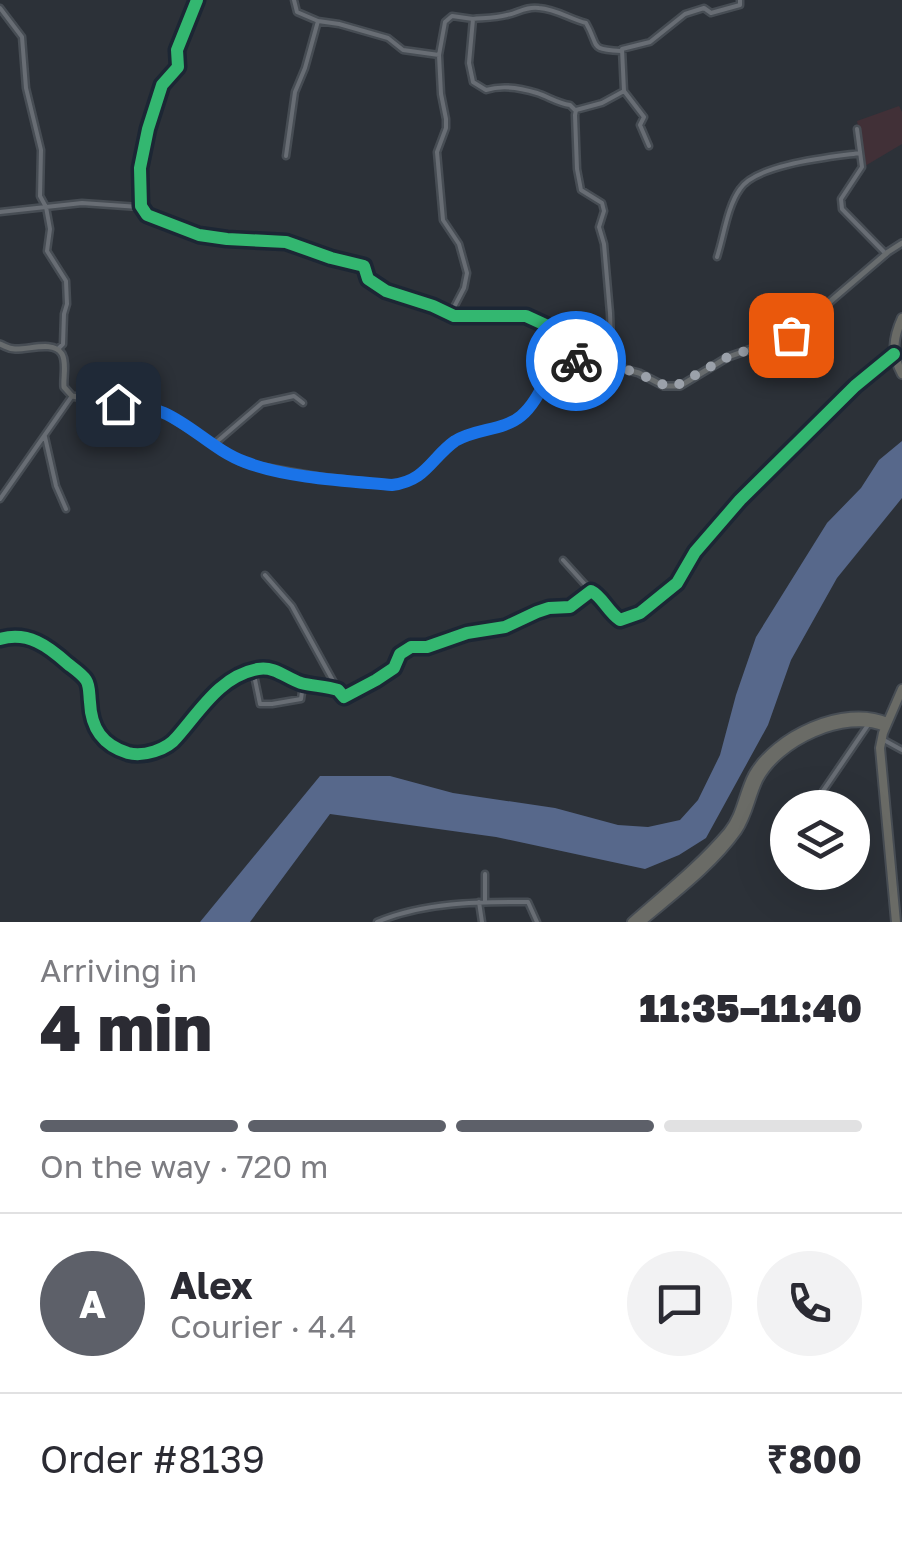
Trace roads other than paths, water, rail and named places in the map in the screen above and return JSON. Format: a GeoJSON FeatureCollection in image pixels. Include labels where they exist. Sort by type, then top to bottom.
{"type":"FeatureCollection","features":[{"type":"Feature","properties":{"kind":"highway"},"geometry":{"type":"LineString","coordinates":[[902,318],[894,354],[902,374]]}},
{"type":"Feature","properties":{"kind":"highway"},"geometry":{"type":"LineString","coordinates":[[881,744],[902,689]]}},
{"type":"Feature","properties":{"kind":"highway"},"geometry":{"type":"LineString","coordinates":[[641,922],[737,832],[758,779],[789,746],[818,730],[864,722],[892,708]]}},
{"type":"Feature","properties":{"kind":"highway"},"geometry":{"type":"LineString","coordinates":[[864,722],[881,744],[898,904],[896,922]]}},
{"type":"Feature","properties":{"kind":"highway"},"geometry":{"type":"LineString","coordinates":[[632,922],[732,828],[753,776],[765,758],[801,730],[817,724],[886,724]]}},
{"type":"Feature","properties":{"kind":"main road"},"geometry":{"type":"LineString","coordinates":[[0,344],[58,350],[64,364],[64,386],[72,396],[162,412],[240,461],[273,470],[404,484],[423,473],[458,439],[518,418],[556,362],[609,366],[664,386],[680,386],[728,357],[791,335],[902,243]]}},
{"type":"Feature","properties":{"kind":"street"},"geometry":{"type":"LineString","coordinates":[[198,0],[177,50],[178,67],[162,85],[148,129],[140,168],[141,206],[147,215],[199,236],[286,242],[358,263],[373,283],[450,315],[526,316],[611,346]]}},
{"type":"Feature","properties":{"kind":"street"},"geometry":{"type":"LineString","coordinates":[[294,0],[297,12],[318,21],[388,38],[404,50],[439,55]]}},
{"type":"Feature","properties":{"kind":"street"},"geometry":{"type":"LineString","coordinates":[[450,315],[467,274],[459,244],[443,220],[437,152],[446,128],[439,55],[445,22],[452,16],[473,19],[543,8],[586,23],[593,43],[601,50],[621,51],[650,42],[685,14],[704,8],[711,13],[736,7],[740,0]]}},
{"type":"Feature","properties":{"kind":"street"},"geometry":{"type":"LineString","coordinates":[[0,8],[22,36],[26,88],[41,150],[40,196],[50,229],[47,251],[66,280],[63,344],[58,350]]}},
{"type":"Feature","properties":{"kind":"street"},"geometry":{"type":"LineString","coordinates":[[473,19],[468,64],[473,82],[486,90],[514,88],[539,93],[570,105],[576,112],[580,190],[602,203],[604,210],[599,227],[610,313],[609,366]]}},
{"type":"Feature","properties":{"kind":"street"},"geometry":{"type":"LineString","coordinates":[[286,156],[294,92],[318,21]]}},
{"type":"Feature","properties":{"kind":"street"},"geometry":{"type":"LineString","coordinates":[[621,51],[624,91],[644,116],[640,125],[649,146]]}},
{"type":"Feature","properties":{"kind":"street"},"geometry":{"type":"LineString","coordinates":[[576,112],[624,91]]}},
{"type":"Feature","properties":{"kind":"street"},"geometry":{"type":"LineString","coordinates":[[857,129],[862,167],[841,198],[842,208],[886,254]]}},
{"type":"Feature","properties":{"kind":"street"},"geometry":{"type":"LineString","coordinates":[[717,257],[738,191],[746,183],[792,163],[860,152]]}},
{"type":"Feature","properties":{"kind":"street"},"geometry":{"type":"LineString","coordinates":[[0,212],[82,204],[141,206]]}},
{"type":"Feature","properties":{"kind":"street"},"geometry":{"type":"LineString","coordinates":[[564,560],[620,620],[640,613],[677,583],[695,552],[740,500],[855,386],[894,354]]}},
{"type":"Feature","properties":{"kind":"street"},"geometry":{"type":"LineString","coordinates":[[0,499],[72,396]]}},
{"type":"Feature","properties":{"kind":"street"},"geometry":{"type":"LineString","coordinates":[[213,445],[262,403],[294,396],[303,403]]}},
{"type":"Feature","properties":{"kind":"street"},"geometry":{"type":"LineString","coordinates":[[45,436],[56,486],[66,509]]}},
{"type":"Feature","properties":{"kind":"street"},"geometry":{"type":"LineString","coordinates":[[265,574],[292,606],[344,697],[394,668],[400,654],[411,647],[428,647],[468,633],[505,628],[549,608],[570,607],[591,591]]}},
{"type":"Feature","properties":{"kind":"street"},"geometry":{"type":"LineString","coordinates":[[0,639],[36,640],[60,657],[86,680],[91,721],[98,736],[132,754],[163,748],[176,739],[216,691],[232,678],[253,670],[274,670],[303,684],[338,690]]}},
{"type":"Feature","properties":{"kind":"street"},"geometry":{"type":"LineString","coordinates":[[253,670],[260,704],[302,699],[303,684]]}},
{"type":"Feature","properties":{"kind":"street"},"geometry":{"type":"LineString","coordinates":[[824,790],[864,722]]}},
{"type":"Feature","properties":{"kind":"street"},"geometry":{"type":"LineString","coordinates":[[881,744],[902,750]]}},
{"type":"Feature","properties":{"kind":"street"},"geometry":{"type":"LineString","coordinates":[[482,922],[485,874]]}},
{"type":"Feature","properties":{"kind":"street"},"geometry":{"type":"LineString","coordinates":[[377,922],[407,912],[482,902],[528,902],[537,922]]}},
{"type":"Feature","properties":{"kind":"water"},"geometry":{"type":"Polygon","coordinates":[[[902,441],[902,498],[837,578],[791,660],[768,725],[706,838],[645,869],[496,837],[330,814],[250,922],[200,922],[320,776],[390,776],[453,793],[555,808],[618,825],[648,827],[680,820],[698,800],[720,755],[756,637],[827,523],[861,488],[879,460],[902,441]]]}}]}
